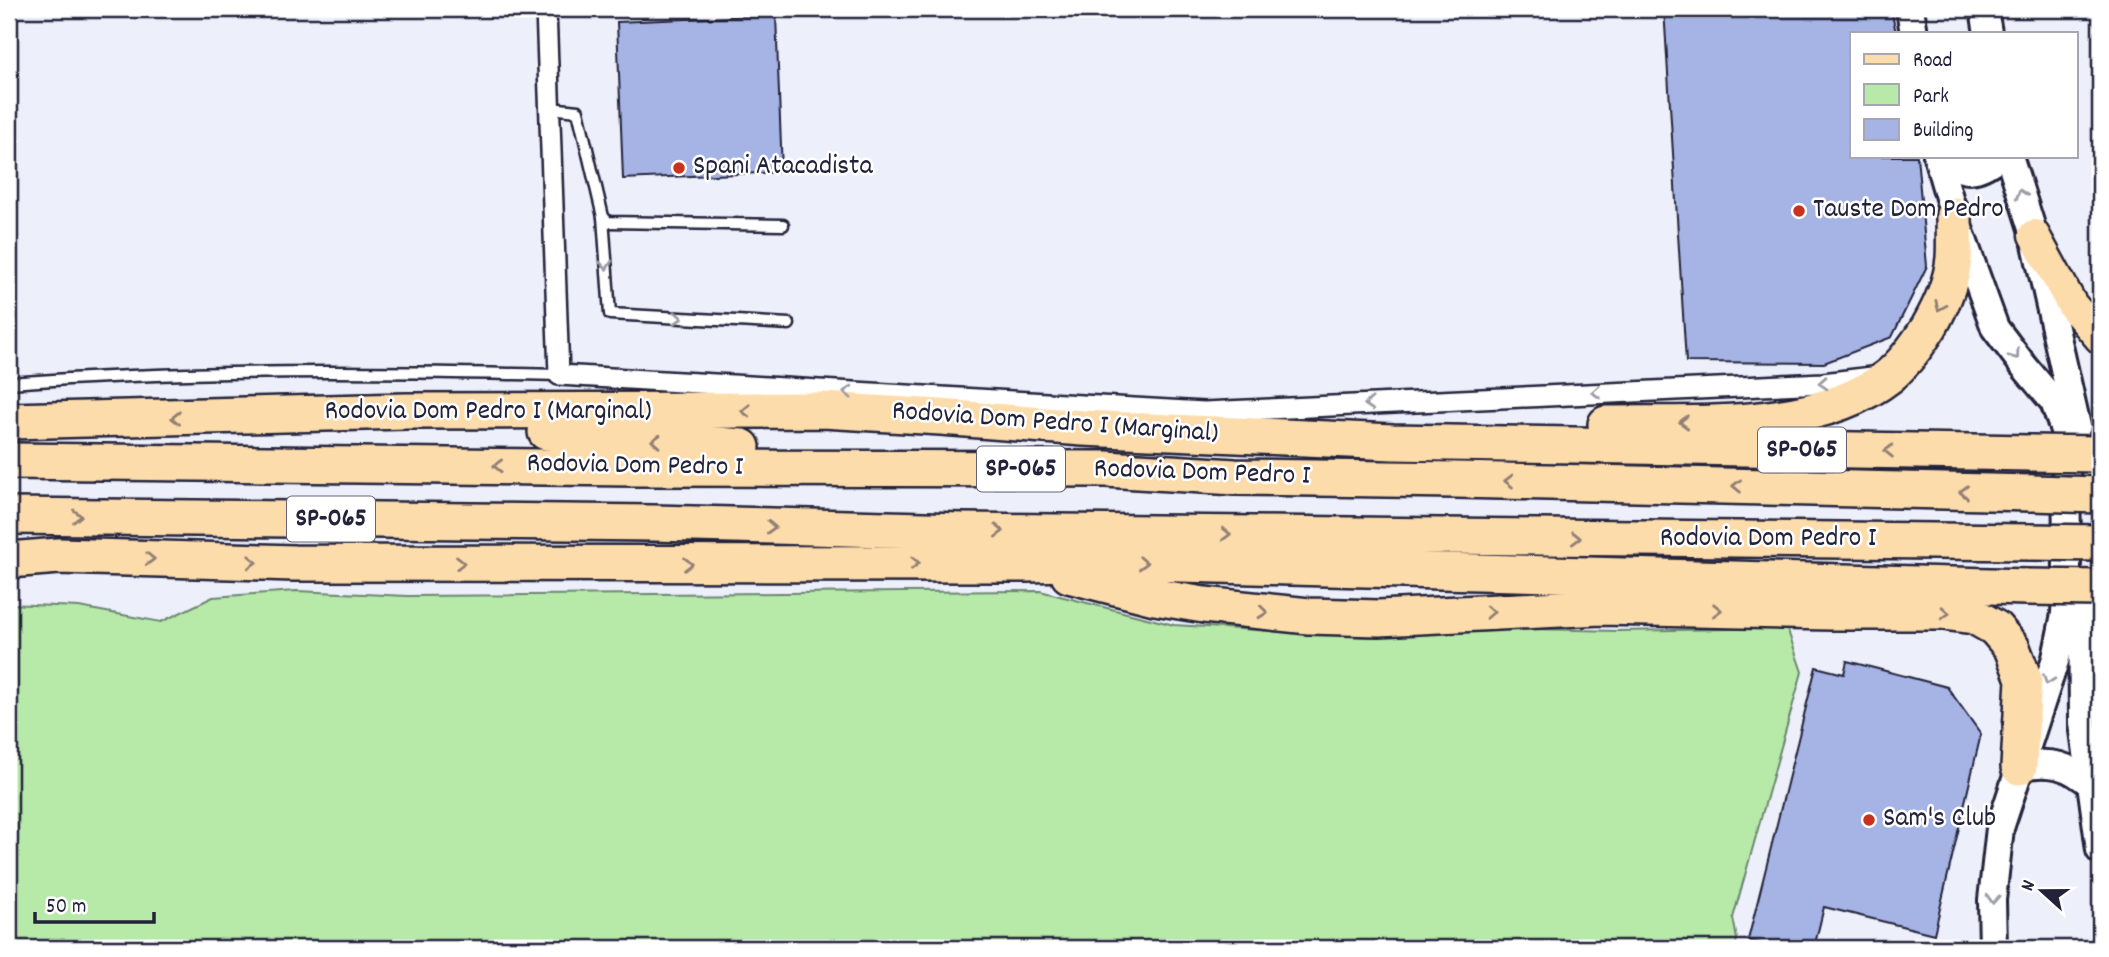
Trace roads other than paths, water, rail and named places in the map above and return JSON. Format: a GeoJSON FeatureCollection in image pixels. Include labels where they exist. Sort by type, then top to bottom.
{"type":"FeatureCollection","features":[{"type":"Feature","properties":{"kind":"highway"},"geometry":{"type":"LineString","coordinates":[[1271,437],[1410,429],[1737,421],[1802,413],[1838,403],[1869,389],[1891,374],[1919,344],[1942,305],[1954,260],[1954,215]]}},
{"type":"Feature","properties":{"kind":"highway","name":"Rodovia Dom Pedro I (Marginal)"},"geometry":{"type":"LineString","coordinates":[[9,421],[419,411],[822,410],[941,416],[1083,428],[1407,443],[2100,454]]}},
{"type":"Feature","properties":{"kind":"highway"},"geometry":{"type":"LineString","coordinates":[[217,418],[555,433],[1042,469]]}},
{"type":"Feature","properties":{"kind":"highway","name":"Rodovia Dom Pedro I"},"geometry":{"type":"LineString","coordinates":[[9,461],[1106,470],[1235,477],[2100,495]]}},
{"type":"Feature","properties":{"kind":"highway","name":"Rodovia Dom Pedro I"},"geometry":{"type":"LineString","coordinates":[[9,516],[2100,543]]}},
{"type":"Feature","properties":{"kind":"highway"},"geometry":{"type":"LineString","coordinates":[[294,563],[449,540],[654,523]]}},
{"type":"Feature","properties":{"kind":"highway","name":"Rodovia Dom Pedro I"},"geometry":{"type":"LineString","coordinates":[[9,560],[59,556],[294,563],[1109,562],[2100,588]]}},
{"type":"Feature","properties":{"kind":"highway"},"geometry":{"type":"LineString","coordinates":[[1028,564],[1155,597],[1309,616],[1379,618],[1601,607],[1944,612],[1973,616],[1995,628],[2011,648],[2024,680],[2019,767]]}},
{"type":"Feature","properties":{"kind":"main road"},"geometry":{"type":"LineString","coordinates":[[1910,9],[1914,32]]}},
{"type":"Feature","properties":{"kind":"main road"},"geometry":{"type":"LineString","coordinates":[[1984,9],[1988,32]]}},
{"type":"Feature","properties":{"kind":"main road"},"geometry":{"type":"LineString","coordinates":[[1940,158],[1954,215],[1995,328],[2054,402],[2066,436],[2067,558],[2064,614],[2056,658],[2000,828],[1992,900],[1993,948]]}},
{"type":"Feature","properties":{"kind":"main road"},"geometry":{"type":"LineString","coordinates":[[1943,158],[1952,165],[1967,170],[1983,168],[1996,158]]}},
{"type":"Feature","properties":{"kind":"main road"},"geometry":{"type":"LineString","coordinates":[[2010,158],[2034,235],[2064,365],[2079,447],[2082,691],[2100,838]]}},
{"type":"Feature","properties":{"kind":"main road"},"geometry":{"type":"LineString","coordinates":[[2034,235],[2072,305],[2100,338]]}},
{"type":"Feature","properties":{"kind":"main road"},"geometry":{"type":"LineString","coordinates":[[2019,767],[2046,762],[2061,765],[2085,778],[2093,786]]}},
{"type":"Feature","properties":{"kind":"street"},"geometry":{"type":"LineString","coordinates":[[546,9],[559,375],[1204,412],[1823,383],[1891,374]]}},
{"type":"Feature","properties":{"kind":"lane"},"geometry":{"type":"LineString","coordinates":[[550,108],[578,111],[603,216],[610,314],[789,324]]}},
{"type":"Feature","properties":{"kind":"lane"},"geometry":{"type":"LineString","coordinates":[[603,216],[608,222],[783,225]]}},
{"type":"Feature","properties":{"kind":"lane"},"geometry":{"type":"LineString","coordinates":[[9,383],[100,376],[394,372],[559,375]]}},
{"type":"Feature","properties":{"kind":"place","name":"Spani Atacadista"},"geometry":{"type":"Point","coordinates":[679,168]}},
{"type":"Feature","properties":{"kind":"place","name":"Tauste Dom Pedro"},"geometry":{"type":"Point","coordinates":[1799,211]}},
{"type":"Feature","properties":{"kind":"place","name":"Sam's Club"},"geometry":{"type":"Point","coordinates":[1869,820]}}]}
